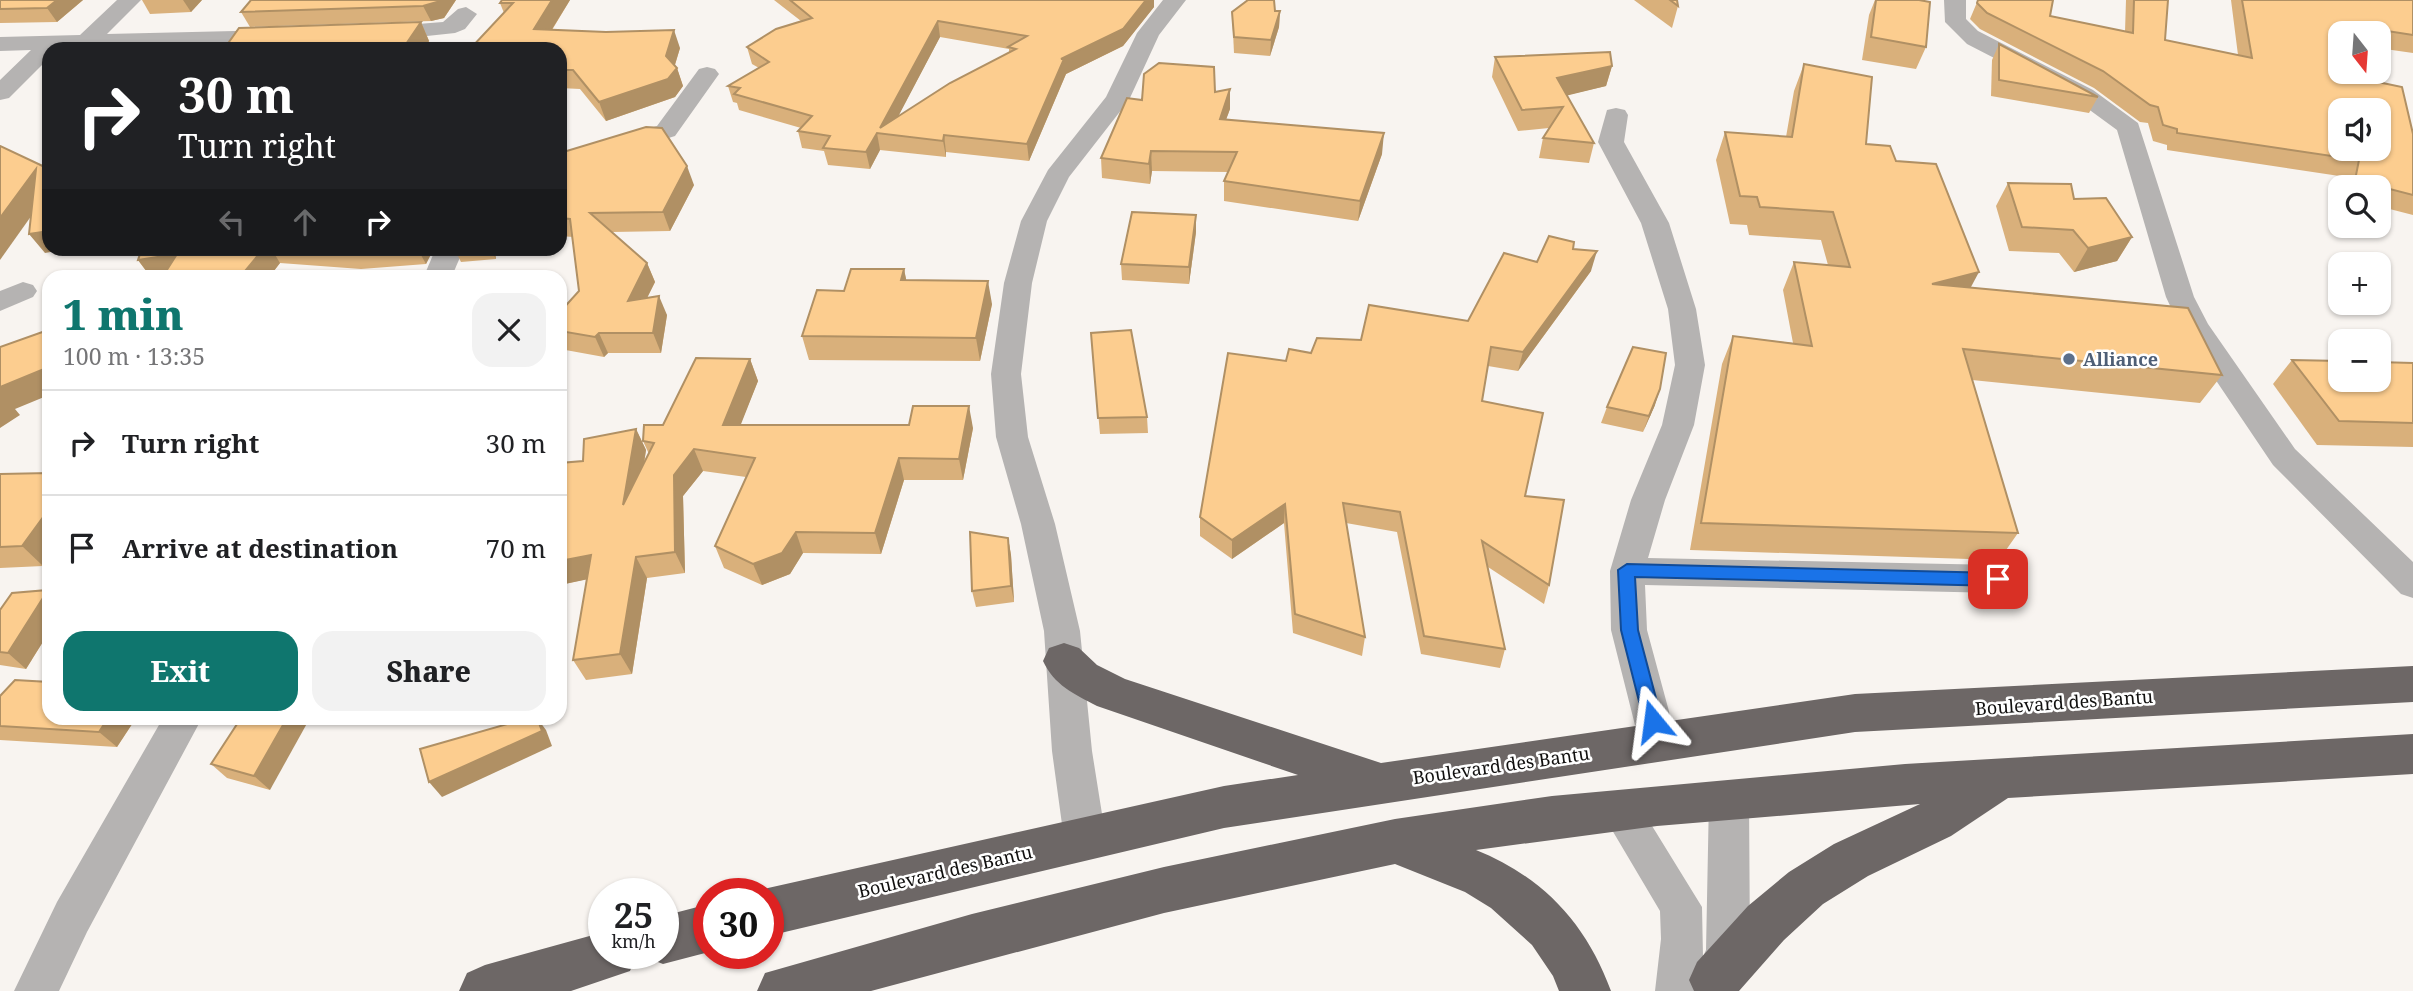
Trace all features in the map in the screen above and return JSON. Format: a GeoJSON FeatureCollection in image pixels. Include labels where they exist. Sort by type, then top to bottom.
{"type":"FeatureCollection","features":[{"type":"Feature","properties":{"kind":"highway"},"geometry":{"type":"LineString","coordinates":[[1064,661],[1082,678],[1112,693],[1378,781]]}},
{"type":"Feature","properties":{"kind":"highway","name":"Boulevard des Bantu"},"geometry":{"type":"LineString","coordinates":[[784,908],[1224,807],[1378,781],[1571,757],[1658,741],[1855,713],[2413,684]]}},
{"type":"Feature","properties":{"kind":"highway"},"geometry":{"type":"LineString","coordinates":[[783,991],[1076,912],[1395,841],[1619,808],[2000,778],[2413,754]]}},
{"type":"Feature","properties":{"kind":"highway"},"geometry":{"type":"LineString","coordinates":[[1698,987],[1806,888],[1851,860],[1934,821],[2000,778]]}},
{"type":"Feature","properties":{"kind":"highway"},"geometry":{"type":"LineString","coordinates":[[1395,841],[1492,881],[1513,895],[1533,912],[1569,953],[1585,991]]}},
{"type":"Feature","properties":{"kind":"highway"},"geometry":{"type":"LineString","coordinates":[[485,991],[588,961]]}},
{"type":"Feature","properties":{"kind":"street"},"geometry":{"type":"LineString","coordinates":[[87,41],[130,0]]}},
{"type":"Feature","properties":{"kind":"street"},"geometry":{"type":"LineString","coordinates":[[1085,839],[1062,631],[1053,586],[1012,438],[1006,374],[1018,283],[1041,205],[1068,160],[1117,100],[1148,33],[1175,0]]}},
{"type":"Feature","properties":{"kind":"street"},"geometry":{"type":"LineString","coordinates":[[1955,0],[1953,14],[1958,25],[1968,33],[2013,60],[2116,113],[2129,128],[2180,297],[2195,327],[2284,457],[2413,584]]}},
{"type":"Feature","properties":{"kind":"street"},"geometry":{"type":"LineString","coordinates":[[361,34],[439,30],[457,24],[466,14]]}},
{"type":"Feature","properties":{"kind":"street"},"geometry":{"type":"LineString","coordinates":[[69,42],[295,37]]}},
{"type":"Feature","properties":{"kind":"street"},"geometry":{"type":"LineString","coordinates":[[0,44],[42,43]]}},
{"type":"Feature","properties":{"kind":"street"},"geometry":{"type":"LineString","coordinates":[[0,93],[42,52]]}},
{"type":"Feature","properties":{"kind":"street"},"geometry":{"type":"LineString","coordinates":[[567,162],[666,131],[707,74]]}},
{"type":"Feature","properties":{"kind":"street"},"geometry":{"type":"LineString","coordinates":[[1616,115],[1611,142],[1655,223],[1682,309],[1690,365],[1678,425],[1648,500],[1627,570],[1629,630],[1658,741]]}},
{"type":"Feature","properties":{"kind":"street"},"geometry":{"type":"LineString","coordinates":[[1627,570],[1998,579]]}},
{"type":"Feature","properties":{"kind":"street"},"geometry":{"type":"LineString","coordinates":[[36,991],[78,905],[179,725]]}},
{"type":"Feature","properties":{"kind":"street"},"geometry":{"type":"LineString","coordinates":[[1698,987],[1728,951],[1729,798]]}},
{"type":"Feature","properties":{"kind":"street"},"geometry":{"type":"LineString","coordinates":[[1619,808],[1681,907],[1683,939],[1698,987]]}},
{"type":"Feature","properties":{"kind":"building"},"geometry":{"type":"Polygon","coordinates":[[[0,0],[57,0],[47,8],[0,9],[0,0]]]}},
{"type":"Feature","properties":{"kind":"building"},"geometry":{"type":"Polygon","coordinates":[[[251,0],[439,0],[423,6],[241,12],[251,0]]]}},
{"type":"Feature","properties":{"kind":"building"},"geometry":{"type":"Polygon","coordinates":[[[502,0],[552,0],[534,29],[606,32],[674,30],[666,56],[677,68],[668,79],[599,102],[573,70],[567,70],[567,42],[477,42],[513,3],[500,3],[502,0]]]}},
{"type":"Feature","properties":{"kind":"building"},"geometry":{"type":"Polygon","coordinates":[[[790,0],[1146,0],[1123,29],[1061,59],[1064,59],[1027,144],[944,135],[943,141],[877,133],[866,152],[823,148],[830,136],[798,131],[812,116],[734,94],[740,88],[728,86],[769,62],[747,47],[776,29],[812,18],[790,0]],[[938,21],[880,128],[950,83],[1016,49],[1008,47],[1027,36],[938,21]]]}},
{"type":"Feature","properties":{"kind":"building"},"geometry":{"type":"Polygon","coordinates":[[[1248,0],[1274,0],[1275,11],[1280,11],[1271,40],[1234,37],[1232,12],[1248,0]]]}},
{"type":"Feature","properties":{"kind":"building"},"geometry":{"type":"Polygon","coordinates":[[[1876,0],[1930,2],[1926,47],[1871,37],[1876,0]]]}},
{"type":"Feature","properties":{"kind":"building"},"geometry":{"type":"Polygon","coordinates":[[[1978,0],[2053,0],[2050,16],[2133,33],[2134,0],[2168,0],[2165,40],[2252,58],[2242,0],[2413,0],[2413,35],[2391,32],[2391,21],[2328,21],[2328,84],[2388,84],[2402,87],[2413,134],[2413,195],[2391,189],[2391,175],[2356,175],[2359,161],[2391,161],[2391,98],[2328,98],[2328,155],[2177,133],[2177,129],[2163,125],[2158,107],[2150,105],[2103,71],[1987,13],[1977,3],[1978,0]]]}},
{"type":"Feature","properties":{"kind":"building"},"geometry":{"type":"Polygon","coordinates":[[[421,22],[407,42],[229,42],[239,28],[421,22]]]}},
{"type":"Feature","properties":{"kind":"building"},"geometry":{"type":"Polygon","coordinates":[[[1999,44],[2098,97],[1999,80],[1999,44]]]}},
{"type":"Feature","properties":{"kind":"building"},"geometry":{"type":"Polygon","coordinates":[[[1610,52],[1612,66],[1557,78],[1594,143],[1543,138],[1563,107],[1522,110],[1495,57],[1610,52]]]}},
{"type":"Feature","properties":{"kind":"building"},"geometry":{"type":"Polygon","coordinates":[[[1159,63],[1214,67],[1215,92],[1230,89],[1220,119],[1384,133],[1360,201],[1224,181],[1237,152],[1151,151],[1149,164],[1101,158],[1127,98],[1142,100],[1144,74],[1159,63]]]}},
{"type":"Feature","properties":{"kind":"building"},"geometry":{"type":"Polygon","coordinates":[[[1804,64],[1872,77],[1866,144],[1890,146],[1896,161],[1936,164],[1979,272],[1932,284],[2188,308],[2222,375],[1963,349],[2018,533],[1701,523],[1733,336],[1812,346],[1794,262],[1850,267],[1833,212],[1760,207],[1757,197],[1740,196],[1725,132],[1792,137],[1804,64]]]}},
{"type":"Feature","properties":{"kind":"building"},"geometry":{"type":"Polygon","coordinates":[[[646,127],[662,128],[687,166],[663,212],[590,213],[647,263],[628,301],[659,296],[653,333],[599,333],[595,337],[567,332],[567,304],[579,291],[570,219],[567,219],[567,151],[646,127]]]}},
{"type":"Feature","properties":{"kind":"building"},"geometry":{"type":"Polygon","coordinates":[[[0,146],[42,166],[42,232],[29,234],[36,169],[0,218],[0,146]]]}},
{"type":"Feature","properties":{"kind":"building"},"geometry":{"type":"Polygon","coordinates":[[[2008,183],[2071,184],[2074,199],[2106,198],[2132,237],[2088,248],[2073,230],[2022,227],[2008,183]]]}},
{"type":"Feature","properties":{"kind":"building"},"geometry":{"type":"Polygon","coordinates":[[[1132,212],[1196,215],[1189,267],[1121,264],[1132,212]]]}},
{"type":"Feature","properties":{"kind":"building"},"geometry":{"type":"Polygon","coordinates":[[[1549,236],[1574,242],[1573,249],[1597,251],[1523,352],[1491,347],[1482,401],[1543,413],[1525,496],[1564,500],[1549,585],[1482,541],[1505,649],[1424,636],[1400,512],[1343,503],[1365,637],[1295,614],[1285,504],[1232,540],[1200,517],[1228,353],[1286,361],[1289,349],[1311,353],[1317,338],[1361,340],[1369,305],[1468,321],[1504,253],[1537,262],[1549,236]]]}},
{"type":"Feature","properties":{"kind":"building"},"geometry":{"type":"Polygon","coordinates":[[[139,256],[164,256],[138,260],[139,256]]]}},
{"type":"Feature","properties":{"kind":"building"},"geometry":{"type":"Polygon","coordinates":[[[176,256],[257,256],[246,270],[167,270],[176,256]]]}},
{"type":"Feature","properties":{"kind":"building"},"geometry":{"type":"Polygon","coordinates":[[[851,269],[904,269],[901,280],[988,281],[976,338],[802,336],[817,290],[844,291],[851,269]]]}},
{"type":"Feature","properties":{"kind":"building"},"geometry":{"type":"Polygon","coordinates":[[[1131,330],[1147,417],[1098,418],[1091,333],[1131,330]]]}},
{"type":"Feature","properties":{"kind":"building"},"geometry":{"type":"Polygon","coordinates":[[[42,332],[42,370],[0,387],[0,347],[42,332]]]}},
{"type":"Feature","properties":{"kind":"building"},"geometry":{"type":"Polygon","coordinates":[[[1633,347],[1666,353],[1660,389],[1649,416],[1607,407],[1633,347]]]}},
{"type":"Feature","properties":{"kind":"building"},"geometry":{"type":"Polygon","coordinates":[[[696,358],[750,359],[723,425],[909,425],[913,406],[969,406],[959,459],[899,458],[875,533],[796,532],[782,553],[753,564],[715,546],[755,458],[694,449],[674,475],[675,552],[636,557],[620,654],[573,660],[591,555],[567,560],[567,462],[583,461],[584,439],[636,429],[623,505],[654,443],[643,441],[644,425],[663,425],[696,358]]]}},
{"type":"Feature","properties":{"kind":"building"},"geometry":{"type":"Polygon","coordinates":[[[2292,360],[2328,361],[2328,392],[2391,392],[2391,362],[2413,363],[2413,423],[2339,421],[2292,360]]]}},
{"type":"Feature","properties":{"kind":"building"},"geometry":{"type":"Polygon","coordinates":[[[42,473],[42,519],[22,546],[0,547],[0,474],[42,473]]]}},
{"type":"Feature","properties":{"kind":"building"},"geometry":{"type":"Polygon","coordinates":[[[970,532],[1008,538],[1011,586],[972,591],[970,532]]]}},
{"type":"Feature","properties":{"kind":"building"},"geometry":{"type":"Polygon","coordinates":[[[42,590],[42,599],[8,653],[0,652],[0,610],[12,593],[42,590]]]}},
{"type":"Feature","properties":{"kind":"building"},"geometry":{"type":"Polygon","coordinates":[[[15,680],[42,682],[42,725],[104,725],[99,732],[0,726],[0,696],[15,680]]]}},
{"type":"Feature","properties":{"kind":"building"},"geometry":{"type":"Polygon","coordinates":[[[236,725],[283,725],[254,776],[211,764],[236,725]]]}},
{"type":"Feature","properties":{"kind":"building"},"geometry":{"type":"Polygon","coordinates":[[[504,725],[540,725],[542,731],[429,782],[420,749],[504,725]]]}},
{"type":"Feature","properties":{"kind":"place","name":"Alliance"},"geometry":{"type":"Point","coordinates":[2069,359]}},
{"type":"Feature","properties":{"kind":"route"},"geometry":{"type":"LineString","coordinates":[[1653,721],[1629,630],[1625,592],[1627,570],[1998,579]]}}]}
